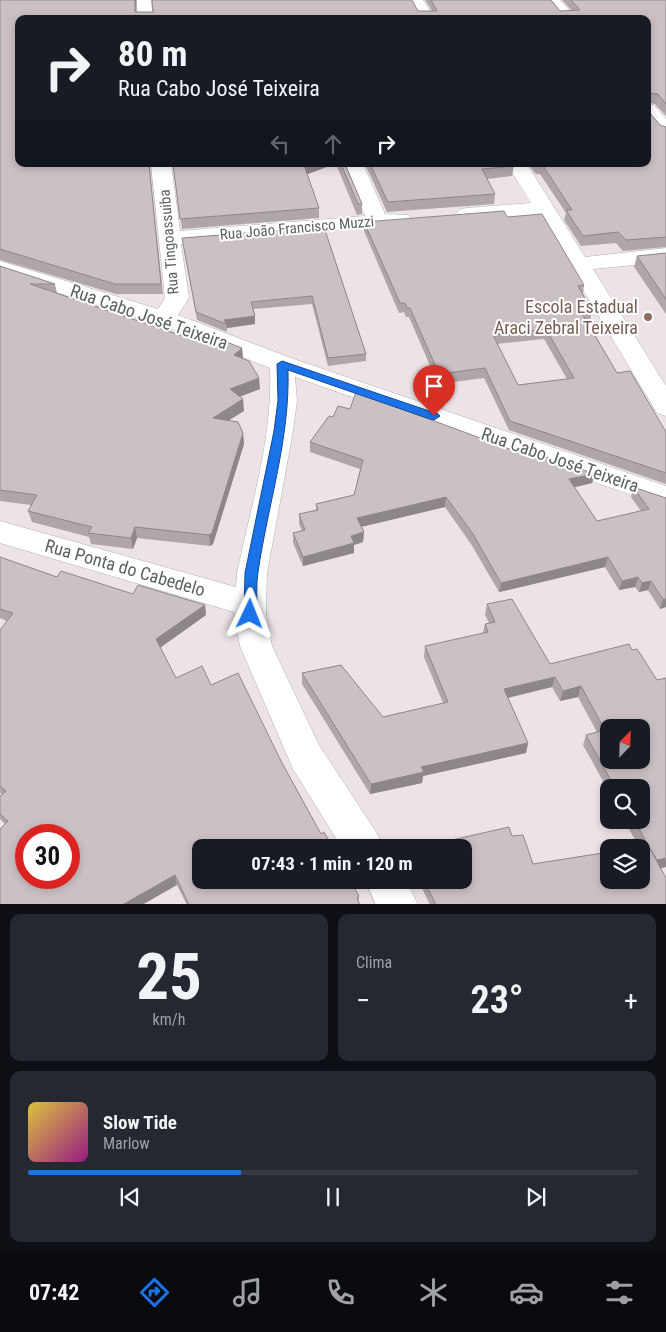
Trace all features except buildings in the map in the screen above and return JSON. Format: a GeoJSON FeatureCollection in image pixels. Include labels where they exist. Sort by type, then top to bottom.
{"type":"FeatureCollection","features":[{"type":"Feature","properties":{"kind":"street"},"geometry":{"type":"LineString","coordinates":[[144,0],[145,15]]}},
{"type":"Feature","properties":{"kind":"street"},"geometry":{"type":"LineString","coordinates":[[416,0],[425,15]]}},
{"type":"Feature","properties":{"kind":"street"},"geometry":{"type":"LineString","coordinates":[[552,0],[565,15]]}},
{"type":"Feature","properties":{"kind":"street"},"geometry":{"type":"LineString","coordinates":[[651,112],[666,130]]}},
{"type":"Feature","properties":{"kind":"street","name":"Rua Tingoassuiba"},"geometry":{"type":"LineString","coordinates":[[161,167],[177,298],[164,318]]}},
{"type":"Feature","properties":{"kind":"street"},"geometry":{"type":"LineString","coordinates":[[354,167],[378,221]]}},
{"type":"Feature","properties":{"kind":"street"},"geometry":{"type":"LineString","coordinates":[[519,167],[666,407]]}},
{"type":"Feature","properties":{"kind":"street"},"geometry":{"type":"LineString","coordinates":[[447,216],[544,208]]}},
{"type":"Feature","properties":{"kind":"street","name":"Rua João Francisco Muzzi"},"geometry":{"type":"LineString","coordinates":[[170,238],[417,218]]}},
{"type":"Feature","properties":{"kind":"street"},"geometry":{"type":"LineString","coordinates":[[579,264],[666,255]]}},
{"type":"Feature","properties":{"kind":"street","name":"Rua Cabo José Teixeira"},"geometry":{"type":"LineString","coordinates":[[0,268],[164,318],[282,364],[666,497]]}},
{"type":"Feature","properties":{"kind":"street"},"geometry":{"type":"LineString","coordinates":[[282,364],[284,400],[280,431],[252,573],[250,604],[256,646],[306,757],[358,839]]}},
{"type":"Feature","properties":{"kind":"street","name":"Rua Ponta do Cabedelo"},"geometry":{"type":"LineString","coordinates":[[0,532],[250,604]]}},
{"type":"Feature","properties":{"kind":"street"},"geometry":{"type":"LineString","coordinates":[[389,889],[398,904]]}},
{"type":"Feature","properties":{"kind":"place","name":"Escola Estadual Araci Zebral Teixeira"},"geometry":{"type":"Point","coordinates":[648,317]}},
{"type":"Feature","properties":{"kind":"route"},"geometry":{"type":"LineString","coordinates":[[250,614],[252,573],[280,431],[284,400],[282,364],[434,416]]}}]}
